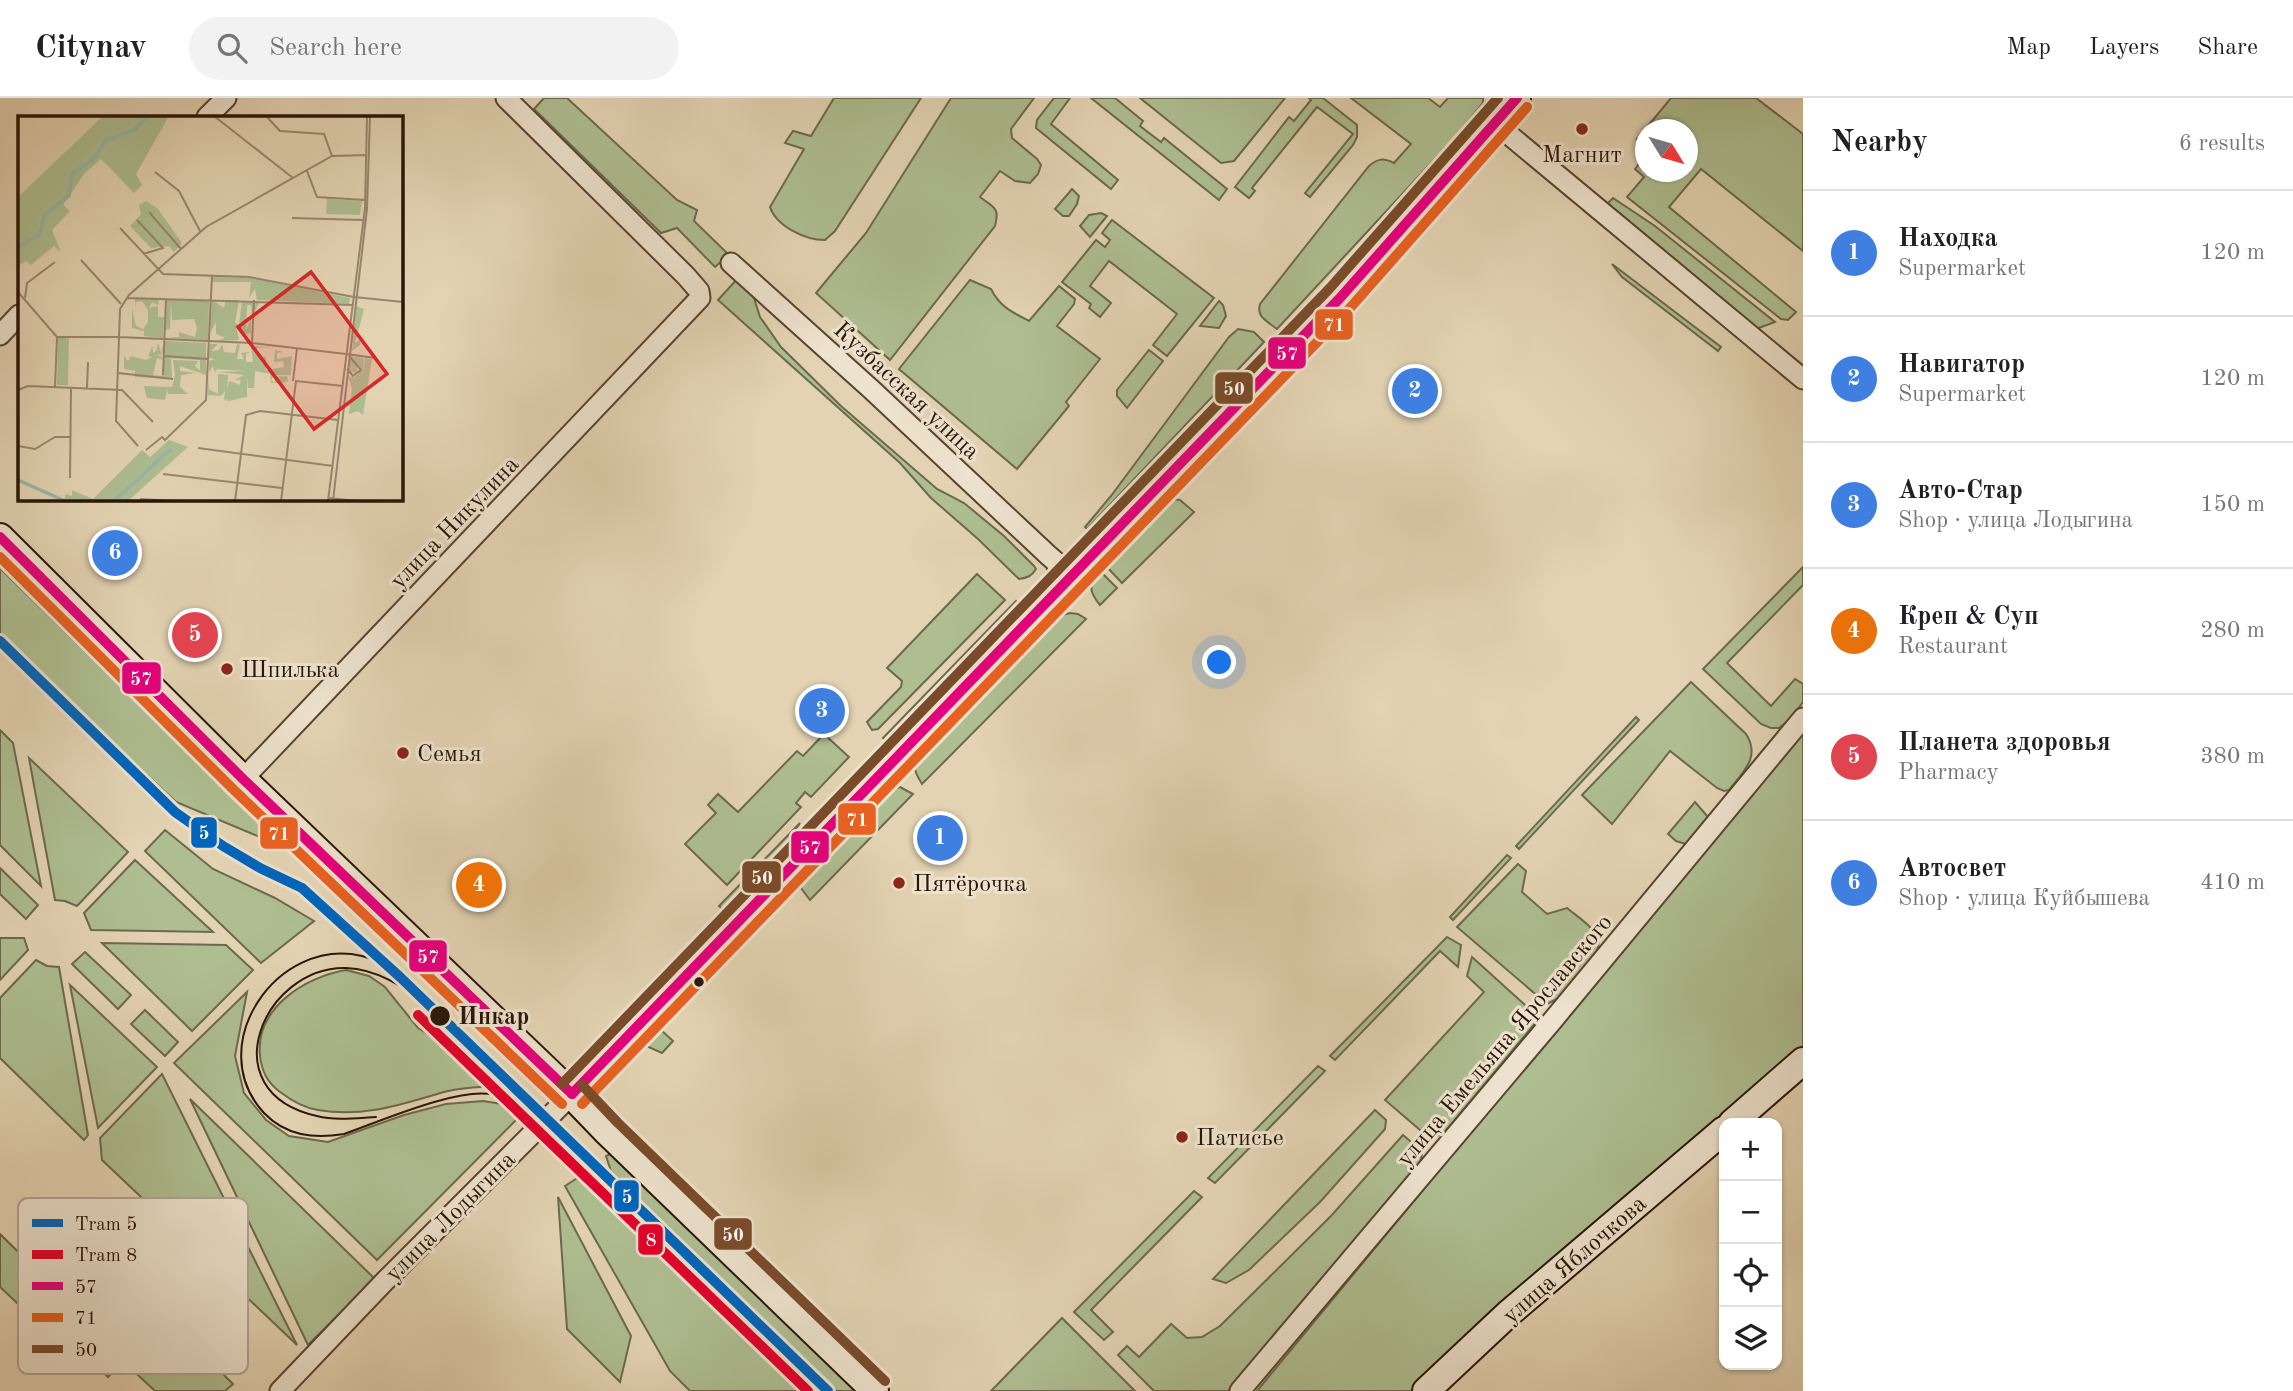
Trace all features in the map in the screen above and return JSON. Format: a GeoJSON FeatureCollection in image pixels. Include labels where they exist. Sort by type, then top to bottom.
{"type":"FeatureCollection","features":[{"type":"Feature","properties":{"kind":"main road","name":"улица Лодыгина"},"geometry":{"type":"LineString","coordinates":[[572,1094],[1340,298],[1517,98]]}},
{"type":"Feature","properties":{"kind":"main road"},"geometry":{"type":"LineString","coordinates":[[0,537],[243,779],[572,1094],[875,1391]]}},
{"type":"Feature","properties":{"kind":"main road"},"geometry":{"type":"LineString","coordinates":[[1738,1118],[1803,1061]]}},
{"type":"Feature","properties":{"kind":"main road","name":"улица Яблочкова"},"geometry":{"type":"LineString","coordinates":[[1426,1391],[1508,1314],[1719,1134]]}},
{"type":"Feature","properties":{"kind":"street"},"geometry":{"type":"LineString","coordinates":[[208,116],[226,98]]}},
{"type":"Feature","properties":{"kind":"street","name":"улица Никулина"},"geometry":{"type":"LineString","coordinates":[[243,779],[700,299],[699,291],[686,276],[506,98]]}},
{"type":"Feature","properties":{"kind":"street"},"geometry":{"type":"LineString","coordinates":[[1496,124],[1803,379]]}},
{"type":"Feature","properties":{"kind":"street","name":"Кузбасская улица"},"geometry":{"type":"LineString","coordinates":[[731,264],[872,390],[1056,562],[1063,588]]}},
{"type":"Feature","properties":{"kind":"street"},"geometry":{"type":"LineString","coordinates":[[0,335],[18,316]]}},
{"type":"Feature","properties":{"kind":"street","name":"улица Емельяна Ярославского"},"geometry":{"type":"LineString","coordinates":[[1240,1391],[1545,1031],[1803,718]]}},
{"type":"Feature","properties":{"kind":"street","name":"улица Лодыгина"},"geometry":{"type":"LineString","coordinates":[[280,1391],[385,1281],[572,1094]]}},
{"type":"Feature","properties":{"kind":"green space"},"geometry":{"type":"Polygon","coordinates":[[[544,98],[567,98],[677,200],[697,210],[694,221],[729,255],[715,267],[677,228],[661,233],[534,109],[544,98]]]}},
{"type":"Feature","properties":{"kind":"green space"},"geometry":{"type":"Polygon","coordinates":[[[834,98],[921,98],[835,231],[825,240],[792,231],[778,220],[770,207],[804,149],[785,143],[793,131],[811,136],[834,98]]]}},
{"type":"Feature","properties":{"kind":"green space"},"geometry":{"type":"Polygon","coordinates":[[[951,98],[1034,98],[1011,129],[1012,138],[1041,165],[1038,174],[1030,183],[1015,181],[1000,171],[980,197],[996,211],[995,226],[890,360],[816,293],[866,233],[951,98]]]}},
{"type":"Feature","properties":{"kind":"green space"},"geometry":{"type":"Polygon","coordinates":[[[1054,98],[1070,98],[1051,124],[1118,180],[1111,189],[1036,128],[1037,120],[1054,98]]]}},
{"type":"Feature","properties":{"kind":"green space"},"geometry":{"type":"Polygon","coordinates":[[[1091,98],[1115,98],[1143,121],[1140,126],[1161,142],[1164,138],[1227,189],[1219,200],[1091,98]]]}},
{"type":"Feature","properties":{"kind":"green space"},"geometry":{"type":"Polygon","coordinates":[[[1140,98],[1285,98],[1234,161],[1221,163],[1140,98]]]}},
{"type":"Feature","properties":{"kind":"green space"},"geometry":{"type":"Polygon","coordinates":[[[1309,98],[1323,98],[1357,125],[1357,137],[1353,145],[1310,197],[1305,193],[1353,134],[1317,107],[1252,188],[1255,191],[1249,198],[1235,187],[1289,117],[1294,121],[1311,100],[1309,98]]]}},
{"type":"Feature","properties":{"kind":"green space"},"geometry":{"type":"Polygon","coordinates":[[[1351,98],[1428,98],[1440,107],[1448,98],[1483,98],[1483,103],[1456,136],[1277,329],[1261,316],[1260,304],[1369,166],[1381,160],[1394,163],[1411,144],[1351,98]]]}},
{"type":"Feature","properties":{"kind":"green space"},"geometry":{"type":"Polygon","coordinates":[[[1671,98],[1756,98],[1803,134],[1803,251],[1701,169],[1698,173],[1698,119],[1654,119],[1671,98]]]}},
{"type":"Feature","properties":{"kind":"green space"},"geometry":{"type":"Polygon","coordinates":[[[1640,182],[1690,182],[1669,207],[1796,312],[1788,320],[1781,319],[1627,197],[1640,182]]]}},
{"type":"Feature","properties":{"kind":"green space"},"geometry":{"type":"Polygon","coordinates":[[[1072,189],[1079,196],[1077,204],[1069,216],[1063,216],[1055,209],[1072,189]]]}},
{"type":"Feature","properties":{"kind":"green space"},"geometry":{"type":"Polygon","coordinates":[[[1613,198],[1655,226],[1775,322],[1756,329],[1606,205],[1613,198]]]}},
{"type":"Feature","properties":{"kind":"green space"},"geometry":{"type":"Polygon","coordinates":[[[1101,213],[1107,216],[1090,237],[1080,226],[1089,215],[1101,213]]]}},
{"type":"Feature","properties":{"kind":"green space"},"geometry":{"type":"Polygon","coordinates":[[[1112,220],[1214,298],[1167,356],[1153,345],[1177,314],[1109,261],[1090,286],[1111,303],[1100,317],[1089,308],[1091,304],[1062,282],[1096,240],[1105,247],[1110,240],[1102,233],[1112,220]]]}},
{"type":"Feature","properties":{"kind":"green space"},"geometry":{"type":"Polygon","coordinates":[[[1612,264],[1721,347],[1718,351],[1622,277],[1612,264]]]}},
{"type":"Feature","properties":{"kind":"green space"},"geometry":{"type":"Polygon","coordinates":[[[739,277],[751,289],[760,317],[781,347],[841,406],[937,489],[964,503],[1004,536],[1034,566],[1036,569],[1033,573],[1019,579],[931,498],[900,463],[718,300],[739,277]]]}},
{"type":"Feature","properties":{"kind":"green space"},"geometry":{"type":"Polygon","coordinates":[[[970,280],[991,289],[1002,305],[1029,321],[1059,286],[1075,299],[1057,326],[1100,359],[1066,402],[1069,406],[1017,469],[899,369],[970,280]]]}},
{"type":"Feature","properties":{"kind":"green space"},"geometry":{"type":"Polygon","coordinates":[[[1219,301],[1226,316],[1219,328],[1200,326],[1219,301]]]}},
{"type":"Feature","properties":{"kind":"green space"},"geometry":{"type":"Polygon","coordinates":[[[1238,329],[1254,332],[1264,342],[1087,529],[1085,527],[1229,337],[1238,329]]]}},
{"type":"Feature","properties":{"kind":"green space"},"geometry":{"type":"Polygon","coordinates":[[[1149,350],[1163,361],[1127,408],[1117,396],[1117,390],[1149,350]]]}},
{"type":"Feature","properties":{"kind":"green space"},"geometry":{"type":"Polygon","coordinates":[[[1170,499],[1180,500],[1194,512],[1122,583],[1105,565],[1170,499]]]}},
{"type":"Feature","properties":{"kind":"green space"},"geometry":{"type":"Polygon","coordinates":[[[1803,567],[1803,585],[1727,663],[1771,706],[1795,679],[1803,684],[1803,702],[1789,720],[1779,728],[1771,728],[1761,724],[1703,669],[1803,567]]]}},
{"type":"Feature","properties":{"kind":"green space"},"geometry":{"type":"Polygon","coordinates":[[[0,568],[284,847],[176,802],[0,636],[0,568]]]}},
{"type":"Feature","properties":{"kind":"green space"},"geometry":{"type":"Polygon","coordinates":[[[1100,571],[1117,588],[1100,605],[1091,588],[1100,571]]]}},
{"type":"Feature","properties":{"kind":"green space"},"geometry":{"type":"Polygon","coordinates":[[[977,574],[1005,600],[878,729],[872,730],[867,722],[901,687],[902,681],[887,668],[977,574]]]}},
{"type":"Feature","properties":{"kind":"green space"},"geometry":{"type":"Polygon","coordinates":[[[1016,601],[1024,609],[890,744],[883,738],[1016,601]]]}},
{"type":"Feature","properties":{"kind":"green space"},"geometry":{"type":"Polygon","coordinates":[[[1070,613],[1086,619],[922,784],[915,765],[918,758],[1051,621],[1070,613]]]}},
{"type":"Feature","properties":{"kind":"green space"},"geometry":{"type":"Polygon","coordinates":[[[1691,682],[1746,734],[1752,750],[1748,764],[1729,790],[1724,791],[1670,751],[1612,824],[1582,795],[1691,682]]]}},
{"type":"Feature","properties":{"kind":"green space"},"geometry":{"type":"Polygon","coordinates":[[[1636,717],[1639,720],[1519,849],[1516,846],[1636,717]]]}},
{"type":"Feature","properties":{"kind":"green space"},"geometry":{"type":"Polygon","coordinates":[[[0,730],[13,743],[41,886],[0,845],[0,730]]]}},
{"type":"Feature","properties":{"kind":"green space"},"geometry":{"type":"Polygon","coordinates":[[[1803,730],[1803,1046],[1442,1361],[1412,1391],[1257,1391],[1803,730]]]}},
{"type":"Feature","properties":{"kind":"green space"},"geometry":{"type":"Polygon","coordinates":[[[824,734],[849,757],[811,797],[805,792],[796,803],[801,807],[727,885],[685,844],[716,813],[708,805],[718,794],[738,812],[797,751],[803,756],[824,734]]]}},
{"type":"Feature","properties":{"kind":"green space"},"geometry":{"type":"Polygon","coordinates":[[[29,758],[128,852],[77,906],[55,900],[29,758]]]}},
{"type":"Feature","properties":{"kind":"green space"},"geometry":{"type":"Polygon","coordinates":[[[900,787],[913,794],[810,900],[801,888],[804,874],[885,791],[900,787]]]}},
{"type":"Feature","properties":{"kind":"green space"},"geometry":{"type":"Polygon","coordinates":[[[1695,802],[1708,817],[1686,844],[1676,841],[1668,834],[1695,802]]]}},
{"type":"Feature","properties":{"kind":"green space"},"geometry":{"type":"Polygon","coordinates":[[[800,823],[778,858],[729,907],[721,908],[719,906],[800,823]]]}},
{"type":"Feature","properties":{"kind":"green space"},"geometry":{"type":"Polygon","coordinates":[[[165,830],[213,869],[275,898],[314,921],[261,963],[145,851],[165,830]]]}},
{"type":"Feature","properties":{"kind":"green space"},"geometry":{"type":"Polygon","coordinates":[[[1507,855],[1511,858],[1453,920],[1450,917],[1507,855]]]}},
{"type":"Feature","properties":{"kind":"green space"},"geometry":{"type":"Polygon","coordinates":[[[135,860],[213,932],[91,930],[84,913],[135,860]]]}},
{"type":"Feature","properties":{"kind":"green space"},"geometry":{"type":"Polygon","coordinates":[[[1518,864],[1526,871],[1522,892],[1547,914],[1567,908],[1585,922],[1598,940],[1596,953],[1559,998],[1547,1004],[1457,927],[1518,864]]]}},
{"type":"Feature","properties":{"kind":"green space"},"geometry":{"type":"Polygon","coordinates":[[[0,868],[38,905],[26,919],[0,894],[0,868]]]}},
{"type":"Feature","properties":{"kind":"green space"},"geometry":{"type":"Polygon","coordinates":[[[1447,937],[1461,945],[1458,967],[1440,951],[1335,1060],[1330,1056],[1447,937]]]}},
{"type":"Feature","properties":{"kind":"green space"},"geometry":{"type":"Polygon","coordinates":[[[0,938],[24,938],[28,950],[0,980],[0,938]]]}},
{"type":"Feature","properties":{"kind":"green space"},"geometry":{"type":"Polygon","coordinates":[[[102,943],[226,945],[253,970],[192,1031],[102,943]]]}},
{"type":"Feature","properties":{"kind":"green space"},"geometry":{"type":"Polygon","coordinates":[[[85,952],[131,995],[118,1009],[72,964],[85,952]]]}},
{"type":"Feature","properties":{"kind":"green space"},"geometry":{"type":"Polygon","coordinates":[[[1472,957],[1535,1014],[1538,1020],[1444,1133],[1434,1137],[1427,1136],[1385,1100],[1484,992],[1467,976],[1472,957]]]}},
{"type":"Feature","properties":{"kind":"green space"},"geometry":{"type":"Polygon","coordinates":[[[36,960],[47,966],[59,967],[88,1135],[84,1140],[0,1058],[0,998],[36,960]]]}},
{"type":"Feature","properties":{"kind":"green space"},"geometry":{"type":"Polygon","coordinates":[[[346,970],[369,976],[385,987],[418,1028],[437,1039],[487,1086],[449,1091],[398,1105],[351,1112],[308,1108],[280,1092],[268,1080],[261,1062],[261,1039],[266,1023],[274,1010],[299,988],[346,970]]]}},
{"type":"Feature","properties":{"kind":"green space"},"geometry":{"type":"Polygon","coordinates":[[[70,985],[157,1067],[98,1128],[70,985]]]}},
{"type":"Feature","properties":{"kind":"green space"},"geometry":{"type":"Polygon","coordinates":[[[247,992],[235,1056],[244,1093],[266,1120],[289,1136],[328,1142],[404,1115],[446,1104],[483,1101],[502,1104],[518,1118],[377,1260],[174,1063],[247,992]]]}},
{"type":"Feature","properties":{"kind":"green space"},"geometry":{"type":"Polygon","coordinates":[[[145,1010],[178,1042],[165,1056],[131,1024],[145,1010]]]}},
{"type":"Feature","properties":{"kind":"green space"},"geometry":{"type":"Polygon","coordinates":[[[660,1029],[673,1041],[662,1053],[644,1045],[660,1029]]]}},
{"type":"Feature","properties":{"kind":"green space"},"geometry":{"type":"Polygon","coordinates":[[[1318,1066],[1325,1071],[1215,1183],[1208,1178],[1318,1066]]]}},
{"type":"Feature","properties":{"kind":"green space"},"geometry":{"type":"Polygon","coordinates":[[[162,1074],[224,1198],[142,1198],[102,1160],[100,1138],[162,1074]]]}},
{"type":"Feature","properties":{"kind":"green space"},"geometry":{"type":"Polygon","coordinates":[[[190,1099],[375,1279],[308,1345],[248,1220],[248,1198],[237,1198],[190,1099]]]}},
{"type":"Feature","properties":{"kind":"green space"},"geometry":{"type":"Polygon","coordinates":[[[1375,1110],[1386,1120],[1385,1129],[1320,1202],[1249,1270],[1226,1283],[1213,1279],[1375,1110]]]}},
{"type":"Feature","properties":{"kind":"green space"},"geometry":{"type":"Polygon","coordinates":[[[1403,1135],[1422,1154],[1420,1164],[1228,1391],[1154,1391],[1118,1355],[1127,1346],[1139,1357],[1171,1324],[1187,1338],[1202,1337],[1220,1326],[1331,1216],[1403,1135]]]}},
{"type":"Feature","properties":{"kind":"green space"},"geometry":{"type":"Polygon","coordinates":[[[617,1151],[865,1391],[837,1391],[611,1171],[606,1156],[617,1151]]]}},
{"type":"Feature","properties":{"kind":"green space"},"geometry":{"type":"Polygon","coordinates":[[[582,1175],[804,1391],[690,1391],[670,1371],[565,1186],[582,1175]]]}},
{"type":"Feature","properties":{"kind":"green space"},"geometry":{"type":"Polygon","coordinates":[[[1194,1191],[1202,1197],[1091,1310],[1113,1332],[1104,1340],[1074,1312],[1194,1191]]]}},
{"type":"Feature","properties":{"kind":"green space"},"geometry":{"type":"Polygon","coordinates":[[[558,1197],[631,1336],[620,1382],[567,1329],[558,1197]]]}},
{"type":"Feature","properties":{"kind":"green space"},"geometry":{"type":"Polygon","coordinates":[[[0,1234],[18,1252],[18,1304],[0,1287],[0,1234]]]}},
{"type":"Feature","properties":{"kind":"green space"},"geometry":{"type":"Polygon","coordinates":[[[248,1247],[297,1345],[248,1299],[248,1247]]]}},
{"type":"Feature","properties":{"kind":"green space"},"geometry":{"type":"Polygon","coordinates":[[[1062,1318],[1135,1391],[991,1391],[1062,1318]]]}},
{"type":"Feature","properties":{"kind":"green space"},"geometry":{"type":"Polygon","coordinates":[[[137,1374],[223,1374],[233,1384],[225,1391],[155,1391],[137,1374]]]}},
{"type":"Feature","properties":{"kind":"tram line","name":"5"},"geometry":{"type":"LineString","coordinates":[[0,641],[175,812],[223,846],[302,888],[400,977],[828,1391]]}},
{"type":"Feature","properties":{"kind":"tram line"},"geometry":{"type":"LineString","coordinates":[[400,977],[367,957],[331,954],[302,963],[277,979],[258,1002],[245,1029],[241,1057],[247,1086],[264,1113],[291,1131],[322,1136],[344,1134],[419,1107],[461,1096],[494,1095],[528,1112]]}},
{"type":"Feature","properties":{"kind":"tram line"},"geometry":{"type":"LineString","coordinates":[[376,1117],[324,1118],[284,1103],[264,1082],[257,1058],[260,1032],[272,1008],[292,987],[317,973],[346,968],[379,975],[428,1005]]}},
{"type":"Feature","properties":{"kind":"tram line","name":"8"},"geometry":{"type":"LineString","coordinates":[[418,1015],[808,1391]]}},
{"type":"Feature","properties":{"kind":"transit line","name":"50"},"geometry":{"type":"LineString","coordinates":[[562,1084],[1330,288],[1498,98]]}},
{"type":"Feature","properties":{"kind":"transit line","name":"57"},"geometry":{"type":"LineString","coordinates":[[572,1094],[1340,298],[1517,98]]}},
{"type":"Feature","properties":{"kind":"transit line","name":"71"},"geometry":{"type":"LineString","coordinates":[[582,1104],[1350,308],[1527,107]]}},
{"type":"Feature","properties":{"kind":"transit line","name":"57"},"geometry":{"type":"LineString","coordinates":[[0,537],[243,779],[572,1094]]}},
{"type":"Feature","properties":{"kind":"transit line","name":"71"},"geometry":{"type":"LineString","coordinates":[[0,557],[233,789],[562,1104]]}},
{"type":"Feature","properties":{"kind":"transit line","name":"50"},"geometry":{"type":"LineString","coordinates":[[582,1085],[885,1381]]}},
{"type":"Feature","properties":{"kind":"place","name":"Магнит"},"geometry":{"type":"Point","coordinates":[1582,129]}},
{"type":"Feature","properties":{"kind":"place","name":"Навигатор"},"geometry":{"type":"Point","coordinates":[1415,391]}},
{"type":"Feature","properties":{"kind":"place","name":"Автосвет"},"geometry":{"type":"Point","coordinates":[115,553]}},
{"type":"Feature","properties":{"kind":"place","name":"Планета здоровья"},"geometry":{"type":"Point","coordinates":[195,635]}},
{"type":"Feature","properties":{"kind":"place","name":"Шпилька"},"geometry":{"type":"Point","coordinates":[227,669]}},
{"type":"Feature","properties":{"kind":"place","name":"Авто-Стар"},"geometry":{"type":"Point","coordinates":[822,711]}},
{"type":"Feature","properties":{"kind":"place","name":"Семья"},"geometry":{"type":"Point","coordinates":[403,753]}},
{"type":"Feature","properties":{"kind":"place","name":"Находка"},"geometry":{"type":"Point","coordinates":[940,838]}},
{"type":"Feature","properties":{"kind":"place","name":"Пятёрочка"},"geometry":{"type":"Point","coordinates":[899,883]}},
{"type":"Feature","properties":{"kind":"place","name":"Креп & Суп"},"geometry":{"type":"Point","coordinates":[479,885]}},
{"type":"Feature","properties":{"kind":"place","name":"Инкар"},"geometry":{"type":"Point","coordinates":[440,1016]}},
{"type":"Feature","properties":{"kind":"place","name":"Патисье"},"geometry":{"type":"Point","coordinates":[1182,1137]}}]}
